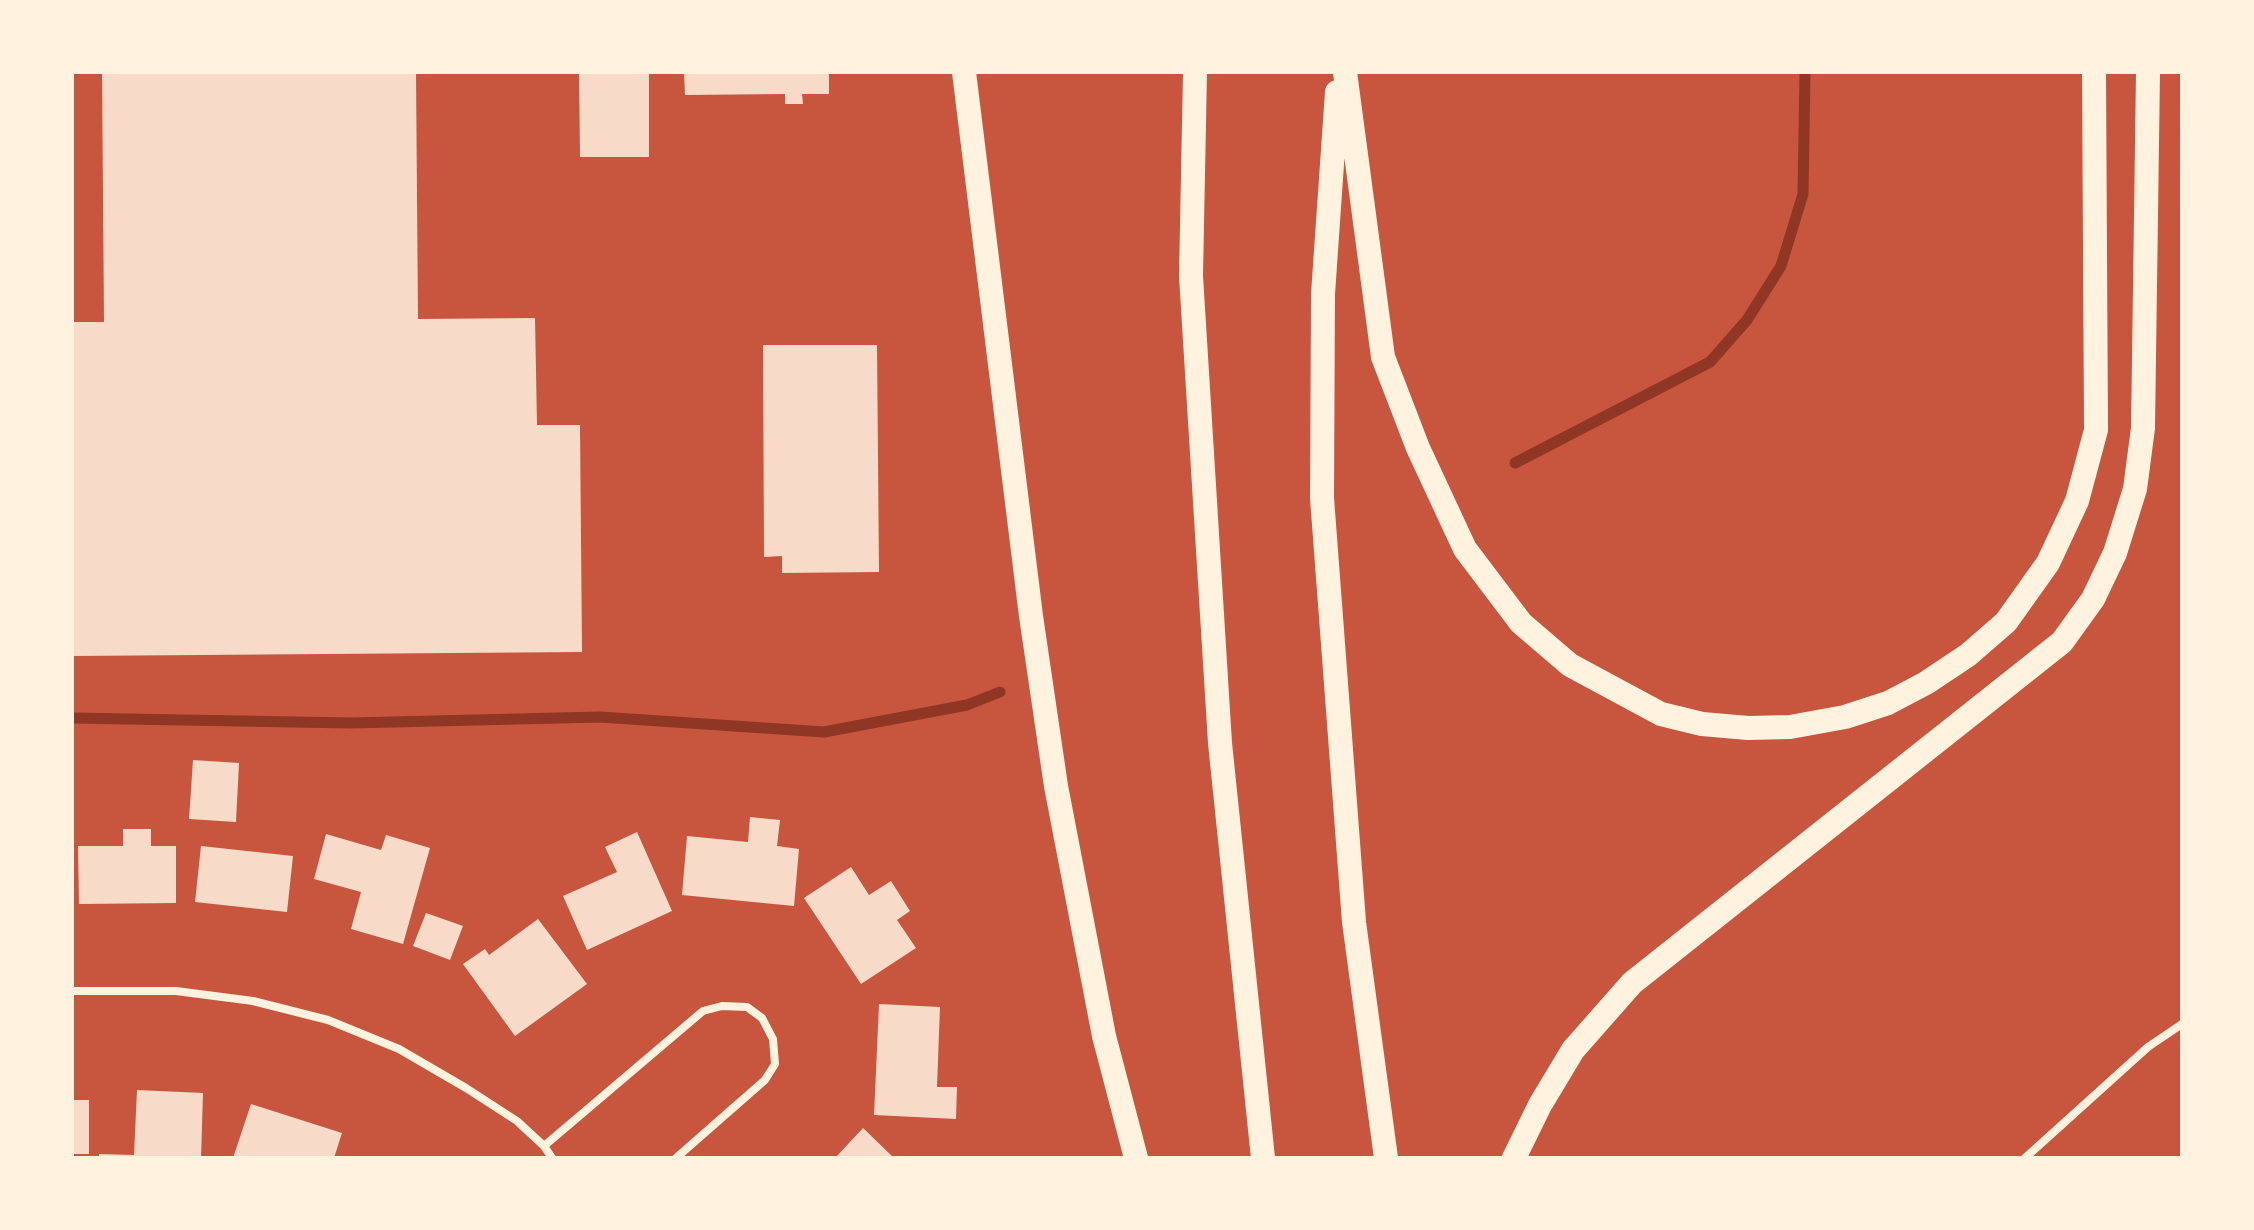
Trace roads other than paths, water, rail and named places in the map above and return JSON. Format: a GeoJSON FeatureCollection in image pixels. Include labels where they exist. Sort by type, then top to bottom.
{"type":"FeatureCollection","features":[{"type":"Feature","properties":{"kind":"highway"},"geometry":{"type":"LineString","coordinates":[[964,72],[1031,616],[1056,786],[1104,1036],[1136,1158]]}},
{"type":"Feature","properties":{"kind":"highway"},"geometry":{"type":"LineString","coordinates":[[1195,72],[1191,276],[1218,712],[1263,1158]]}},
{"type":"Feature","properties":{"kind":"highway"},"geometry":{"type":"LineString","coordinates":[[1339,72],[1323,294],[1322,498],[1354,922],[1386,1158]]}},
{"type":"Feature","properties":{"kind":"highway"},"geometry":{"type":"LineString","coordinates":[[1345,72],[1383,357],[1418,448],[1465,549],[1521,623],[1570,665],[1661,714],[1702,724],[1748,728],[1790,727],[1845,717],[1888,703],[1926,683],[1968,655],[2006,622],[2048,563],[2077,501],[2096,430],[2094,72]]}},
{"type":"Feature","properties":{"kind":"highway"},"geometry":{"type":"LineString","coordinates":[[1514,1158],[1540,1105],[1573,1050],[1632,983],[2062,642],[2093,599],[2115,553],[2135,489],[2143,428],[2148,72]]}},
{"type":"Feature","properties":{"kind":"street"},"geometry":{"type":"LineString","coordinates":[[72,991],[176,991],[253,1001],[328,1020],[399,1049],[466,1088],[517,1121],[544,1146],[552,1158]]}},
{"type":"Feature","properties":{"kind":"street"},"geometry":{"type":"LineString","coordinates":[[544,1146],[703,1011],[722,1006],[747,1007],[762,1018],[773,1039],[775,1064],[765,1080],[676,1158]]}},
{"type":"Feature","properties":{"kind":"street"},"geometry":{"type":"LineString","coordinates":[[2025,1158],[2148,1047],[2182,1024]]}},
{"type":"Feature","properties":{"kind":"waterway"},"geometry":{"type":"LineString","coordinates":[[1515,463],[1710,362],[1747,320],[1781,266],[1803,194],[1805,72]]}},
{"type":"Feature","properties":{"kind":"waterway"},"geometry":{"type":"LineString","coordinates":[[72,718],[351,723],[600,717],[824,732],[967,705],[1000,692]]}}]}
